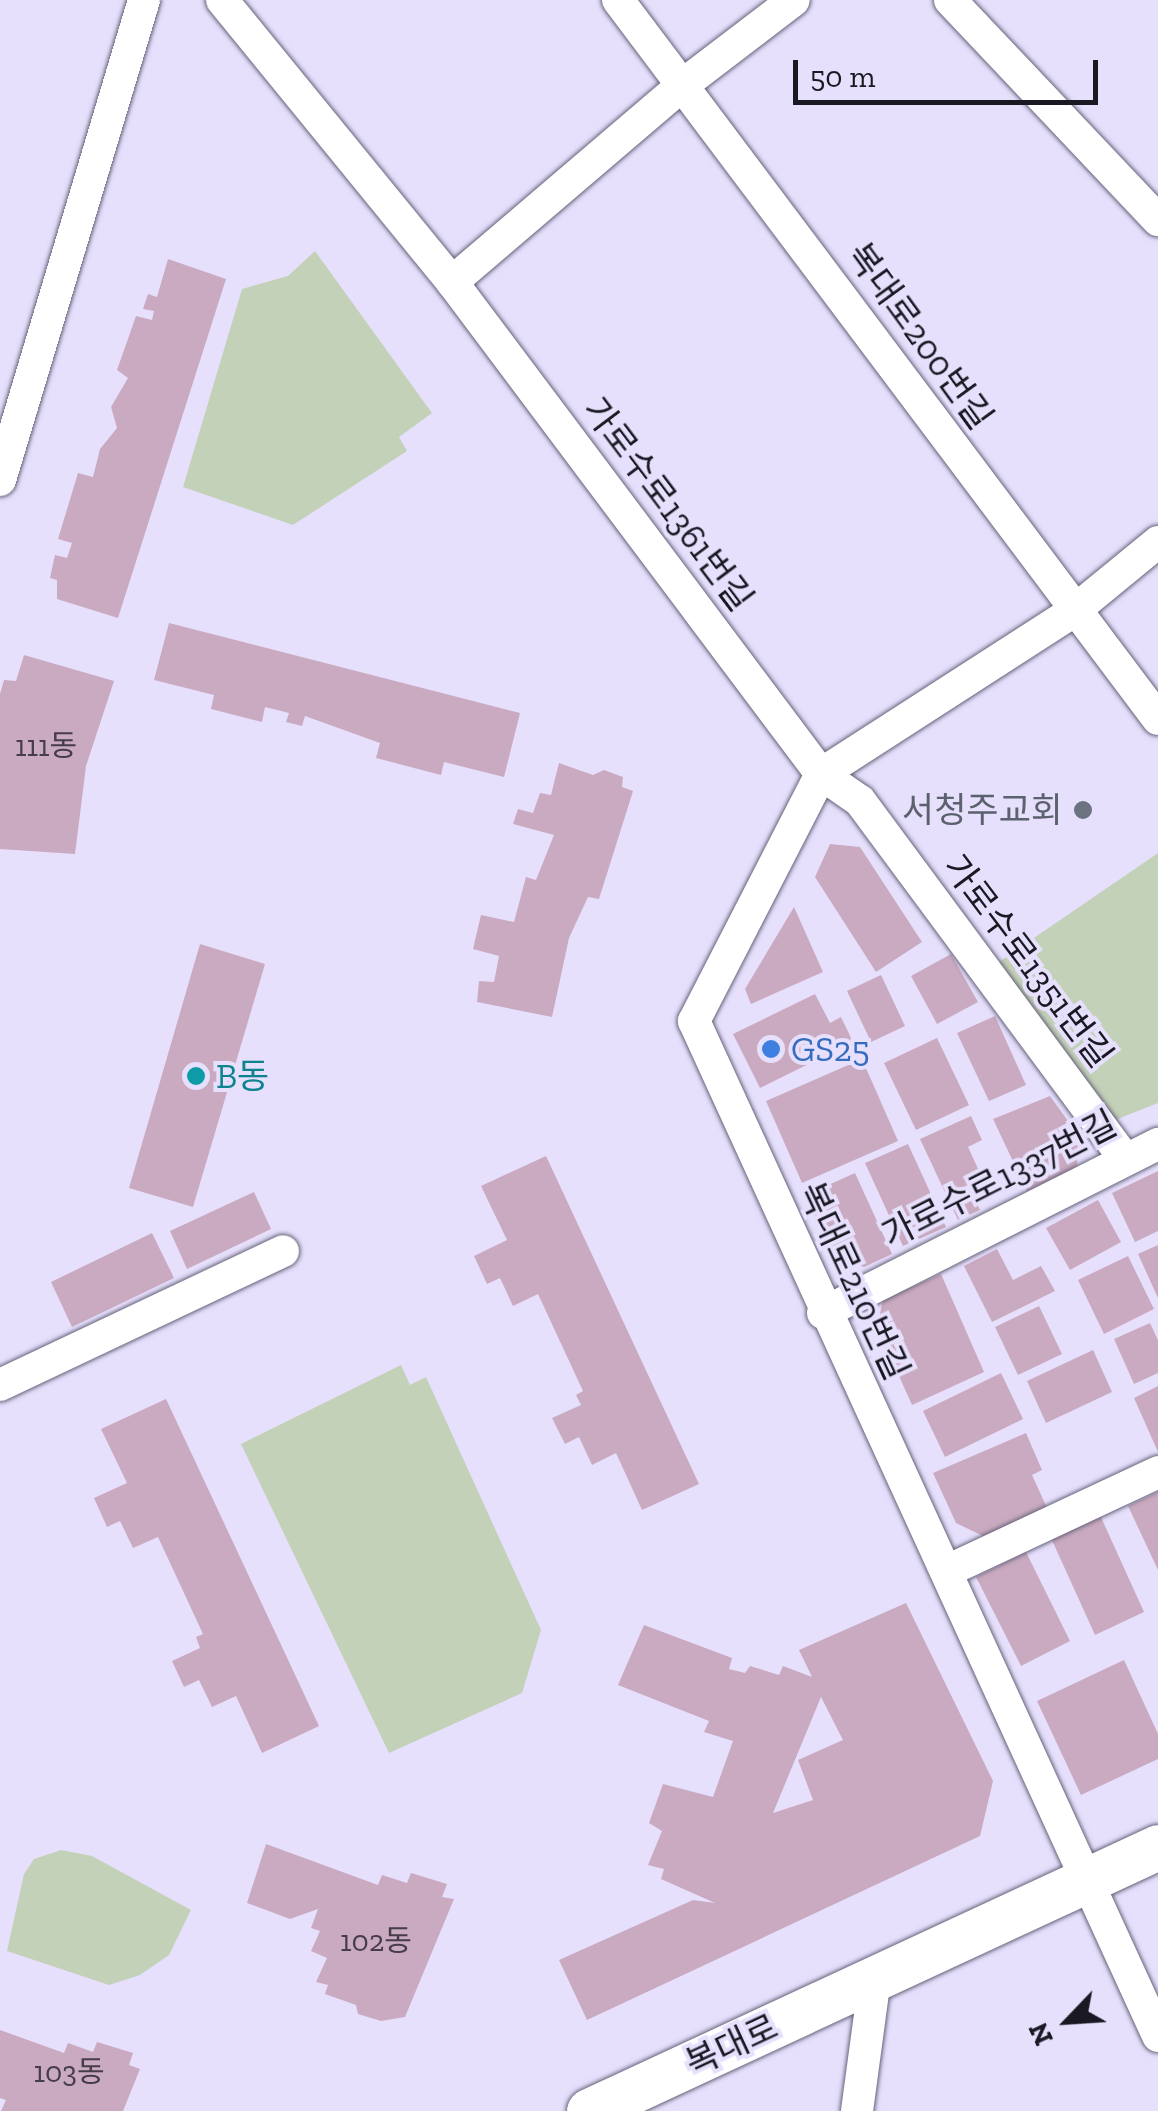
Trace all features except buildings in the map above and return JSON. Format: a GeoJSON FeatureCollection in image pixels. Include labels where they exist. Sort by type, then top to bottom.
{"type":"FeatureCollection","features":[{"type":"Feature","properties":{"kind":"street"},"geometry":{"type":"LineString","coordinates":[[0,480],[144,0]]}},
{"type":"Feature","properties":{"kind":"street","name":"가로수로1361번길"},"geometry":{"type":"LineString","coordinates":[[222,0],[452,282],[821,774]]}},
{"type":"Feature","properties":{"kind":"street","name":"복대로200번길"},"geometry":{"type":"LineString","coordinates":[[618,0],[1158,720]]}},
{"type":"Feature","properties":{"kind":"street"},"geometry":{"type":"LineString","coordinates":[[452,282],[684,84],[794,0]]}},
{"type":"Feature","properties":{"kind":"street"},"geometry":{"type":"LineString","coordinates":[[950,0],[1158,220]]}},
{"type":"Feature","properties":{"kind":"street"},"geometry":{"type":"LineString","coordinates":[[821,774],[1074,611],[1158,542]]}},
{"type":"Feature","properties":{"kind":"street","name":"복대로210번길"},"geometry":{"type":"LineString","coordinates":[[821,774],[694,1021],[824,1314],[947,1571],[1158,2036]]}},
{"type":"Feature","properties":{"kind":"street","name":"가로수로1351번길"},"geometry":{"type":"LineString","coordinates":[[821,774],[860,801],[1125,1159]]}},
{"type":"Feature","properties":{"kind":"street","name":"가로수로1337번길"},"geometry":{"type":"LineString","coordinates":[[824,1314],[1158,1144]]}},
{"type":"Feature","properties":{"kind":"street"},"geometry":{"type":"LineString","coordinates":[[0,1385],[283,1251]]}},
{"type":"Feature","properties":{"kind":"street"},"geometry":{"type":"LineString","coordinates":[[947,1571],[1158,1472]]}},
{"type":"Feature","properties":{"kind":"street","name":"복대로"},"geometry":{"type":"LineString","coordinates":[[589,2111],[1158,1847]]}},
{"type":"Feature","properties":{"kind":"street"},"geometry":{"type":"LineString","coordinates":[[857,2111],[875,1978]]}},
{"type":"Feature","properties":{"kind":"green space"},"geometry":{"type":"Polygon","coordinates":[[[315,251],[432,413],[399,437],[407,451],[293,525],[183,487],[242,289],[288,276],[315,251]]]}},
{"type":"Feature","properties":{"kind":"green space"},"geometry":{"type":"Polygon","coordinates":[[[1158,853],[1158,1103],[1110,1122],[996,964],[1158,853]]]}},
{"type":"Feature","properties":{"kind":"green space"},"geometry":{"type":"Polygon","coordinates":[[[401,1365],[410,1385],[426,1377],[541,1630],[522,1693],[389,1753],[241,1444],[401,1365]]]}},
{"type":"Feature","properties":{"kind":"green space"},"geometry":{"type":"Polygon","coordinates":[[[61,1850],[92,1856],[191,1910],[169,1955],[140,1975],[109,1985],[7,1951],[24,1874],[34,1859],[61,1850]]]}},
{"type":"Feature","properties":{"kind":"place","name":"서청주교회"},"geometry":{"type":"Point","coordinates":[1083,810]}},
{"type":"Feature","properties":{"kind":"place","name":"GS25"},"geometry":{"type":"Point","coordinates":[771,1049]}},
{"type":"Feature","properties":{"kind":"place","name":"B동"},"geometry":{"type":"Point","coordinates":[196,1076]}}]}
